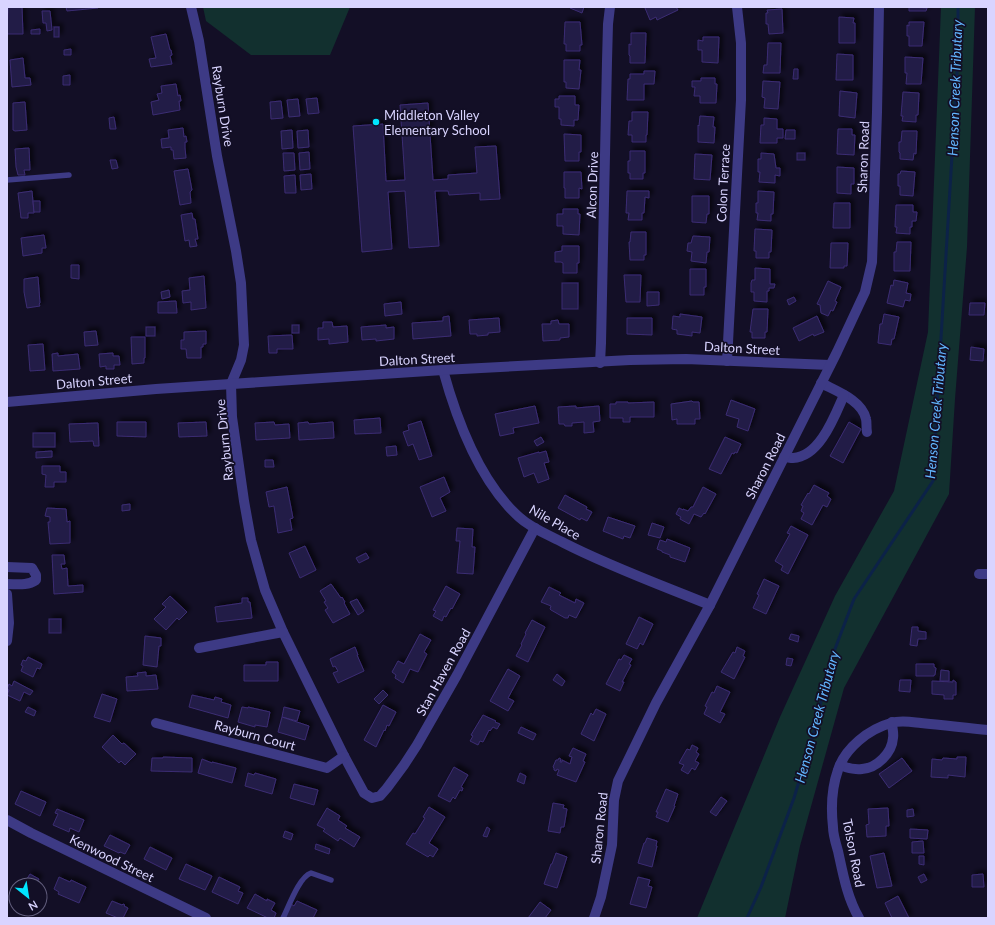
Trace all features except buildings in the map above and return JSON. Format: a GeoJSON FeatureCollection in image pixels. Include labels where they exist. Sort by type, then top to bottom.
{"type":"FeatureCollection","features":[{"type":"Feature","properties":{"kind":"street","name":"Rayburn Drive"},"geometry":{"type":"LineString","coordinates":[[191,7],[199,41],[217,156],[241,283],[244,345],[241,360],[231,384],[232,417],[251,540],[265,590],[344,756],[358,782]]}},
{"type":"Feature","properties":{"kind":"street","name":"Alcon Drive"},"geometry":{"type":"LineString","coordinates":[[600,363],[606,62],[610,7]]}},
{"type":"Feature","properties":{"kind":"street","name":"Colon Terrace"},"geometry":{"type":"LineString","coordinates":[[727,361],[741,100],[741,43],[737,7]]}},
{"type":"Feature","properties":{"kind":"street","name":"Sharon Road"},"geometry":{"type":"LineString","coordinates":[[594,918],[601,897],[612,845],[614,800],[618,781],[656,703],[710,605],[865,292],[872,262],[879,7]]}},
{"type":"Feature","properties":{"kind":"street","name":"Dalton Street"},"geometry":{"type":"LineString","coordinates":[[7,402],[156,389],[443,370],[600,363],[630,360],[686,359],[830,365]]}},
{"type":"Feature","properties":{"kind":"street","name":"Nile Place"},"geometry":{"type":"LineString","coordinates":[[443,370],[460,423],[480,467],[497,491],[520,518],[535,528],[594,558],[710,605]]}},
{"type":"Feature","properties":{"kind":"street"},"geometry":{"type":"LineString","coordinates":[[821,383],[856,403],[864,412],[866,432]]}},
{"type":"Feature","properties":{"kind":"street"},"geometry":{"type":"LineString","coordinates":[[784,457],[794,458],[808,453],[824,437],[844,395]]}},
{"type":"Feature","properties":{"kind":"street","name":"Stan Haven Road"},"geometry":{"type":"LineString","coordinates":[[358,782],[364,793],[368,796],[372,798],[380,796],[404,765],[457,675],[535,528]]}},
{"type":"Feature","properties":{"kind":"street"},"geometry":{"type":"LineString","coordinates":[[7,567],[32,568],[36,575],[36,580],[31,583],[7,584]]}},
{"type":"Feature","properties":{"kind":"street"},"geometry":{"type":"LineString","coordinates":[[7,594],[9,624],[7,641]]}},
{"type":"Feature","properties":{"kind":"street"},"geometry":{"type":"LineString","coordinates":[[198,648],[284,632]]}},
{"type":"Feature","properties":{"kind":"street","name":"Tolson Road"},"geometry":{"type":"LineString","coordinates":[[859,918],[844,882],[833,828],[833,794],[838,769],[853,746],[869,732],[892,722],[901,721],[988,730]]}},
{"type":"Feature","properties":{"kind":"street"},"geometry":{"type":"LineString","coordinates":[[840,765],[849,768],[864,769],[880,761],[888,754],[892,747],[892,722]]}},
{"type":"Feature","properties":{"kind":"street","name":"Rayburn Court"},"geometry":{"type":"LineString","coordinates":[[156,723],[327,768],[344,756]]}},
{"type":"Feature","properties":{"kind":"street","name":"Kenwood Street"},"geometry":{"type":"LineString","coordinates":[[7,820],[206,918]]}},
{"type":"Feature","properties":{"kind":"lane"},"geometry":{"type":"LineString","coordinates":[[7,180],[69,175]]}},
{"type":"Feature","properties":{"kind":"lane"},"geometry":{"type":"LineString","coordinates":[[283,918],[302,880],[307,875],[311,873],[330,880]]}},
{"type":"Feature","properties":{"kind":"green space"},"geometry":{"type":"Polygon","coordinates":[[[203,7],[350,7],[330,55],[251,55],[206,21],[203,7]]]}},
{"type":"Feature","properties":{"kind":"green space"},"geometry":{"type":"Polygon","coordinates":[[[941,7],[975,7],[967,247],[949,494],[844,688],[800,846],[785,918],[697,918],[780,717],[835,596],[894,491],[928,332],[941,7]]]}},
{"type":"Feature","properties":{"kind":"waterway","name":"Henson Creek Tributary"},"geometry":{"type":"LineString","coordinates":[[747,918],[761,887],[794,798],[815,728],[830,662],[854,599],[933,481],[958,56],[958,7]]}},
{"type":"Feature","properties":{"kind":"place","name":"Middleton Valley Elementary School"},"geometry":{"type":"Point","coordinates":[376,122]}}]}
